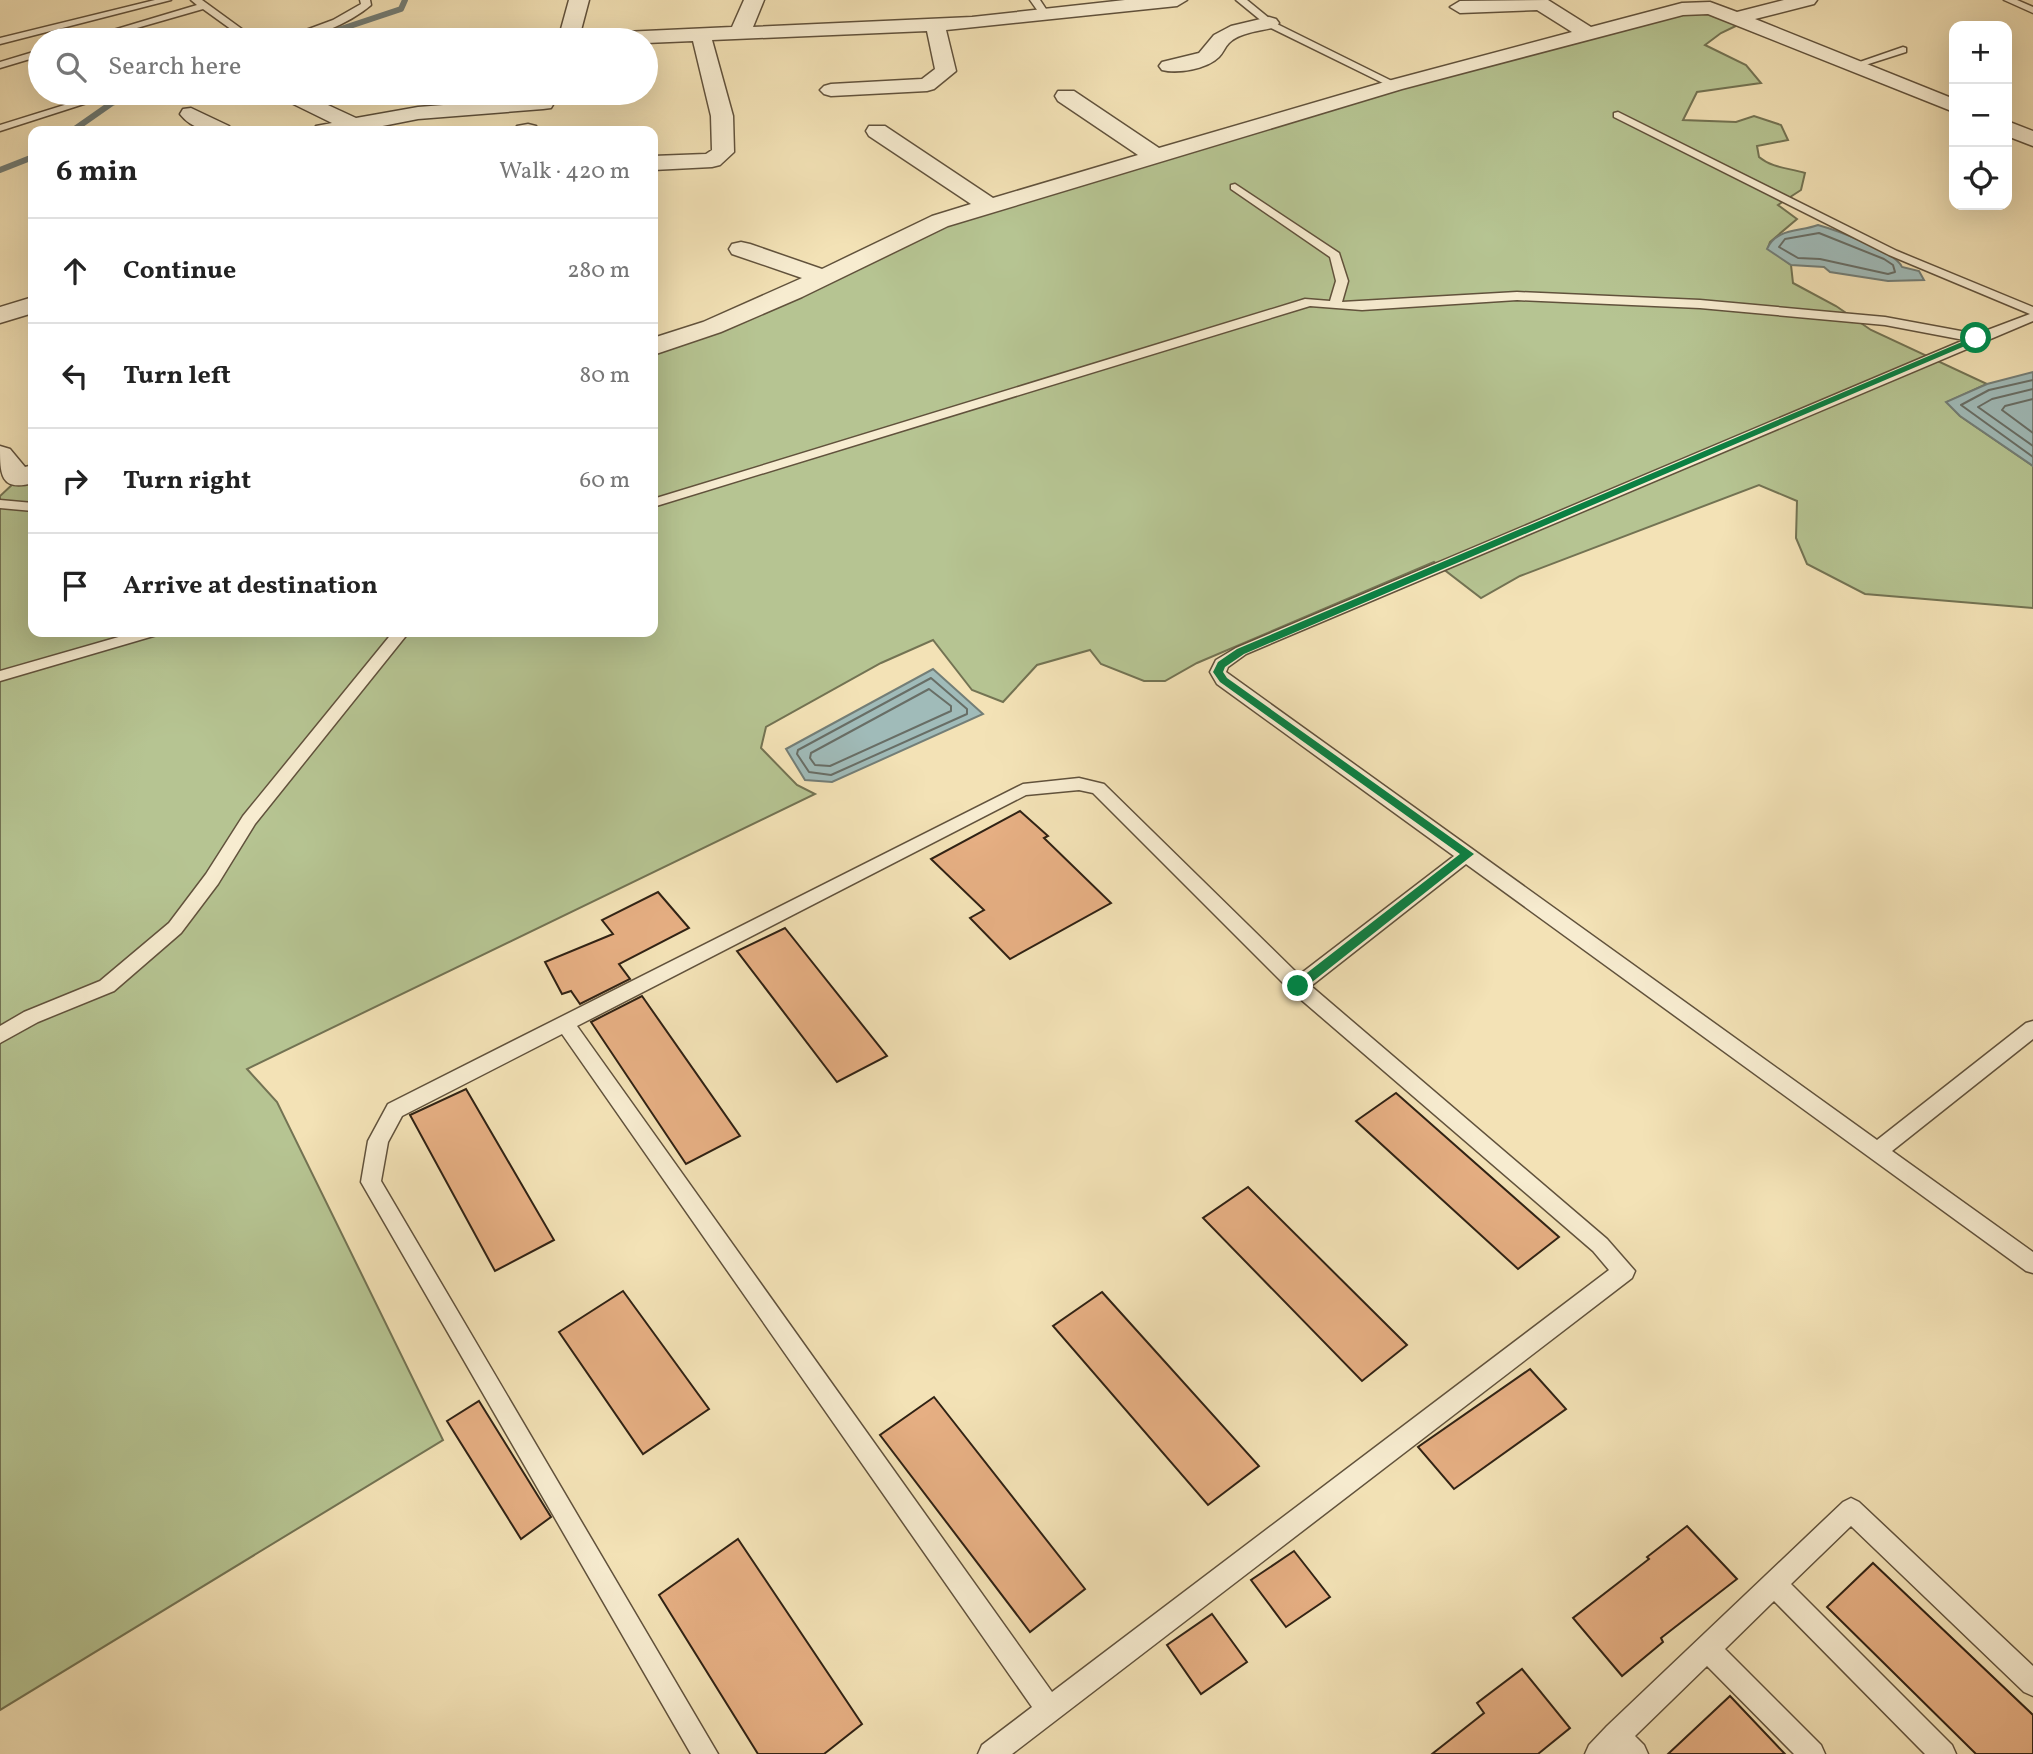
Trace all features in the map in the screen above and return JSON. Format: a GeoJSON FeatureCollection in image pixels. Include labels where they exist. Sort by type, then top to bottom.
{"type":"FeatureCollection","features":[{"type":"Feature","properties":{"kind":"street"},"geometry":{"type":"LineString","coordinates":[[571,28],[579,0]]}},
{"type":"Feature","properties":{"kind":"street"},"geometry":{"type":"LineString","coordinates":[[740,33],[754,0]]}},
{"type":"Feature","properties":{"kind":"street"},"geometry":{"type":"LineString","coordinates":[[965,0],[972,23]]}},
{"type":"Feature","properties":{"kind":"street"},"geometry":{"type":"LineString","coordinates":[[658,37],[740,33],[853,18],[934,24],[972,23],[1040,7],[1177,0]]}},
{"type":"Feature","properties":{"kind":"street"},"geometry":{"type":"LineString","coordinates":[[658,346],[712,327],[940,221],[1395,85],[1585,32],[1622,14],[1682,9],[1736,9],[1807,0]]}},
{"type":"Feature","properties":{"kind":"street"},"geometry":{"type":"LineString","coordinates":[[1460,7],[1541,4],[1585,32]]}},
{"type":"Feature","properties":{"kind":"street"},"geometry":{"type":"LineString","coordinates":[[1736,9],[1856,65],[1949,104]]}},
{"type":"Feature","properties":{"kind":"street"},"geometry":{"type":"LineString","coordinates":[[1169,66],[1204,60],[1215,51],[1221,39],[1238,30],[1269,23]]}},
{"type":"Feature","properties":{"kind":"street"},"geometry":{"type":"LineString","coordinates":[[831,90],[927,85],[939,79],[946,71],[934,24]]}},
{"type":"Feature","properties":{"kind":"street"},"geometry":{"type":"LineString","coordinates":[[658,163],[712,160],[723,152],[722,116],[701,35]]}},
{"type":"Feature","properties":{"kind":"street"},"geometry":{"type":"LineString","coordinates":[[1066,96],[1155,156]]}},
{"type":"Feature","properties":{"kind":"street"},"geometry":{"type":"LineString","coordinates":[[311,105],[351,124]]}},
{"type":"Feature","properties":{"kind":"street"},"geometry":{"type":"LineString","coordinates":[[343,126],[486,105]]}},
{"type":"Feature","properties":{"kind":"street"},"geometry":{"type":"LineString","coordinates":[[530,126],[541,105]]}},
{"type":"Feature","properties":{"kind":"street"},"geometry":{"type":"LineString","coordinates":[[191,114],[212,126]]}},
{"type":"Feature","properties":{"kind":"street"},"geometry":{"type":"LineString","coordinates":[[2012,130],[2033,139]]}},
{"type":"Feature","properties":{"kind":"street"},"geometry":{"type":"LineString","coordinates":[[877,131],[990,206]]}},
{"type":"Feature","properties":{"kind":"street"},"geometry":{"type":"LineString","coordinates":[[741,249],[822,277]]}},
{"type":"Feature","properties":{"kind":"street"},"geometry":{"type":"LineString","coordinates":[[0,315],[28,307]]}},
{"type":"Feature","properties":{"kind":"street"},"geometry":{"type":"LineString","coordinates":[[0,455],[18,478],[28,475]]}},
{"type":"Feature","properties":{"kind":"lane"},"geometry":{"type":"LineString","coordinates":[[53,28],[166,0]]}},
{"type":"Feature","properties":{"kind":"lane"},"geometry":{"type":"LineString","coordinates":[[322,28],[350,16],[366,5],[365,0]]}},
{"type":"Feature","properties":{"kind":"lane"},"geometry":{"type":"LineString","coordinates":[[1241,0],[1269,23],[1395,85]]}},
{"type":"Feature","properties":{"kind":"lane"},"geometry":{"type":"LineString","coordinates":[[2009,0],[2033,10]]}},
{"type":"Feature","properties":{"kind":"lane"},"geometry":{"type":"LineString","coordinates":[[122,28],[200,3],[235,28]]}},
{"type":"Feature","properties":{"kind":"lane"},"geometry":{"type":"LineString","coordinates":[[0,41],[28,34]]}},
{"type":"Feature","properties":{"kind":"lane"},"geometry":{"type":"LineString","coordinates":[[1856,65],[1903,50]]}},
{"type":"Feature","properties":{"kind":"lane"},"geometry":{"type":"LineString","coordinates":[[0,65],[28,57]]}},
{"type":"Feature","properties":{"kind":"lane"},"geometry":{"type":"LineString","coordinates":[[0,128],[74,105]]}},
{"type":"Feature","properties":{"kind":"lane"},"geometry":{"type":"LineString","coordinates":[[1618,116],[1893,253],[2033,311]]}},
{"type":"Feature","properties":{"kind":"lane"},"geometry":{"type":"LineString","coordinates":[[1235,187],[1335,255],[1342,281],[1336,295],[1336,305]]}},
{"type":"Feature","properties":{"kind":"lane"},"geometry":{"type":"LineString","coordinates":[[658,501],[1309,302],[1362,306],[1517,296],[1687,303],[1885,321],[1976,338]]}},
{"type":"Feature","properties":{"kind":"lane"},"geometry":{"type":"LineString","coordinates":[[2033,317],[1976,338],[1241,651],[1222,664],[1218,672],[1223,680],[1468,854],[2033,1264]]}},
{"type":"Feature","properties":{"kind":"lane"},"geometry":{"type":"LineString","coordinates":[[0,505],[28,507]]}},
{"type":"Feature","properties":{"kind":"lane"},"geometry":{"type":"LineString","coordinates":[[0,677],[135,637]]}},
{"type":"Feature","properties":{"kind":"lane"},"geometry":{"type":"LineString","coordinates":[[0,1035],[31,1017],[107,986],[175,928],[212,879],[248,820],[397,637]]}},
{"type":"Feature","properties":{"kind":"lane"},"geometry":{"type":"LineString","coordinates":[[705,1754],[371,1182],[378,1141],[395,1110],[1023,790],[1079,784],[1098,788],[1298,986],[1600,1245],[1624,1271],[991,1754]]}},
{"type":"Feature","properties":{"kind":"lane"},"geometry":{"type":"LineString","coordinates":[[1298,986],[1468,854]]}},
{"type":"Feature","properties":{"kind":"lane"},"geometry":{"type":"LineString","coordinates":[[565,1024],[1049,1709]]}},
{"type":"Feature","properties":{"kind":"lane"},"geometry":{"type":"LineString","coordinates":[[1878,1151],[2033,1028]]}},
{"type":"Feature","properties":{"kind":"lane"},"geometry":{"type":"LineString","coordinates":[[1598,1754],[1851,1510],[2033,1682]]}},
{"type":"Feature","properties":{"kind":"lane"},"geometry":{"type":"LineString","coordinates":[[1774,1584],[1943,1754]]}},
{"type":"Feature","properties":{"kind":"lane"},"geometry":{"type":"LineString","coordinates":[[1707,1648],[1812,1754]]}},
{"type":"Feature","properties":{"kind":"lane"},"geometry":{"type":"LineString","coordinates":[[1616,1735],[1635,1754]]}},
{"type":"Feature","properties":{"kind":"green space"},"geometry":{"type":"Polygon","coordinates":[[[1702,8],[1742,23],[1721,33],[1705,45],[1746,65],[1761,83],[1697,92],[1683,120],[1736,122],[1754,116],[1781,125],[1788,140],[1757,146],[1759,157],[1764,161],[1805,173],[1801,190],[1778,205],[1797,219],[1770,242],[1768,248],[1791,265],[1793,283],[1836,306],[1871,330],[1987,384],[1947,402],[1960,416],[2033,466],[2033,608],[1865,594],[1807,564],[1796,538],[1797,501],[1759,485],[1520,576],[1481,598],[1434,562],[1197,663],[1165,681],[1144,681],[1101,664],[1090,650],[1037,665],[1003,702],[972,690],[933,640],[881,663],[766,727],[761,748],[797,785],[815,794],[247,1069],[277,1102],[443,1440],[0,1710],[0,496],[14,483],[28,480],[28,637],[658,637],[658,350],[717,330],[945,223],[1402,86],[1702,8]]]}},
{"type":"Feature","properties":{"kind":"water"},"geometry":{"type":"Polygon","coordinates":[[[1818,225],[1878,248],[1902,267],[1919,271],[1924,280],[1888,281],[1830,272],[1824,267],[1791,265],[1767,249],[1776,237],[1782,234],[1818,225]]]}},
{"type":"Feature","properties":{"kind":"water"},"geometry":{"type":"Polygon","coordinates":[[[2033,372],[2033,466],[1960,416],[1946,402],[1987,384],[2033,372]]]}},
{"type":"Feature","properties":{"kind":"water"},"geometry":{"type":"Polygon","coordinates":[[[933,669],[983,714],[832,782],[805,780],[786,749],[933,669]]]}},
{"type":"Feature","properties":{"kind":"building"},"geometry":{"type":"Polygon","coordinates":[[[1020,811],[1048,836],[1044,838],[1111,903],[1010,959],[970,918],[984,910],[931,859],[1020,811]]]}},
{"type":"Feature","properties":{"kind":"building"},"geometry":{"type":"Polygon","coordinates":[[[658,892],[689,928],[619,964],[630,979],[580,1004],[571,991],[562,994],[545,962],[613,934],[602,920],[658,892]]]}},
{"type":"Feature","properties":{"kind":"building"},"geometry":{"type":"Polygon","coordinates":[[[785,928],[887,1056],[837,1082],[737,951],[785,928]]]}},
{"type":"Feature","properties":{"kind":"building"},"geometry":{"type":"Polygon","coordinates":[[[642,996],[740,1136],[686,1164],[591,1022],[642,996]]]}},
{"type":"Feature","properties":{"kind":"building"},"geometry":{"type":"Polygon","coordinates":[[[466,1089],[554,1240],[495,1271],[410,1115],[466,1089]]]}},
{"type":"Feature","properties":{"kind":"building"},"geometry":{"type":"Polygon","coordinates":[[[1396,1093],[1559,1237],[1518,1269],[1356,1121],[1396,1093]]]}},
{"type":"Feature","properties":{"kind":"building"},"geometry":{"type":"Polygon","coordinates":[[[1248,1187],[1407,1345],[1362,1381],[1203,1218],[1248,1187]]]}},
{"type":"Feature","properties":{"kind":"building"},"geometry":{"type":"Polygon","coordinates":[[[623,1291],[709,1409],[643,1454],[559,1332],[623,1291]]]}},
{"type":"Feature","properties":{"kind":"building"},"geometry":{"type":"Polygon","coordinates":[[[1102,1292],[1259,1466],[1208,1505],[1053,1326],[1102,1292]]]}},
{"type":"Feature","properties":{"kind":"building"},"geometry":{"type":"Polygon","coordinates":[[[1530,1369],[1566,1409],[1454,1489],[1418,1447],[1530,1369]]]}},
{"type":"Feature","properties":{"kind":"building"},"geometry":{"type":"Polygon","coordinates":[[[934,1397],[1085,1589],[1030,1632],[880,1435],[934,1397]]]}},
{"type":"Feature","properties":{"kind":"building"},"geometry":{"type":"Polygon","coordinates":[[[479,1401],[551,1517],[521,1539],[447,1421],[479,1401]]]}},
{"type":"Feature","properties":{"kind":"building"},"geometry":{"type":"Polygon","coordinates":[[[1687,1526],[1737,1579],[1661,1638],[1663,1642],[1622,1676],[1573,1618],[1687,1526]]]}},
{"type":"Feature","properties":{"kind":"building"},"geometry":{"type":"Polygon","coordinates":[[[738,1539],[862,1724],[824,1754],[758,1754],[659,1595],[738,1539]]]}},
{"type":"Feature","properties":{"kind":"building"},"geometry":{"type":"Polygon","coordinates":[[[1294,1551],[1330,1597],[1286,1627],[1251,1580],[1294,1551]]]}},
{"type":"Feature","properties":{"kind":"building"},"geometry":{"type":"Polygon","coordinates":[[[1873,1563],[2033,1715],[2033,1754],[1976,1754],[1827,1607],[1873,1563]]]}},
{"type":"Feature","properties":{"kind":"building"},"geometry":{"type":"Polygon","coordinates":[[[1212,1614],[1247,1662],[1201,1694],[1167,1645],[1212,1614]]]}},
{"type":"Feature","properties":{"kind":"building"},"geometry":{"type":"Polygon","coordinates":[[[1522,1669],[1570,1728],[1538,1754],[1432,1754],[1484,1713],[1477,1703],[1522,1669]]]}},
{"type":"Feature","properties":{"kind":"building"},"geometry":{"type":"Polygon","coordinates":[[[1730,1696],[1785,1754],[1668,1754],[1730,1696]]]}},
{"type":"Feature","properties":{"kind":"waterway"},"geometry":{"type":"LineString","coordinates":[[344,28],[401,9],[405,0]]}},
{"type":"Feature","properties":{"kind":"waterway"},"geometry":{"type":"LineString","coordinates":[[79,126],[109,105]]}},
{"type":"Feature","properties":{"kind":"waterway"},"geometry":{"type":"LineString","coordinates":[[0,170],[28,159]]}},
{"type":"Feature","properties":{"kind":"route"},"geometry":{"type":"LineString","coordinates":[[1298,986],[1468,854],[1223,680],[1218,672],[1222,664],[1241,651],[1976,338]]}}]}
